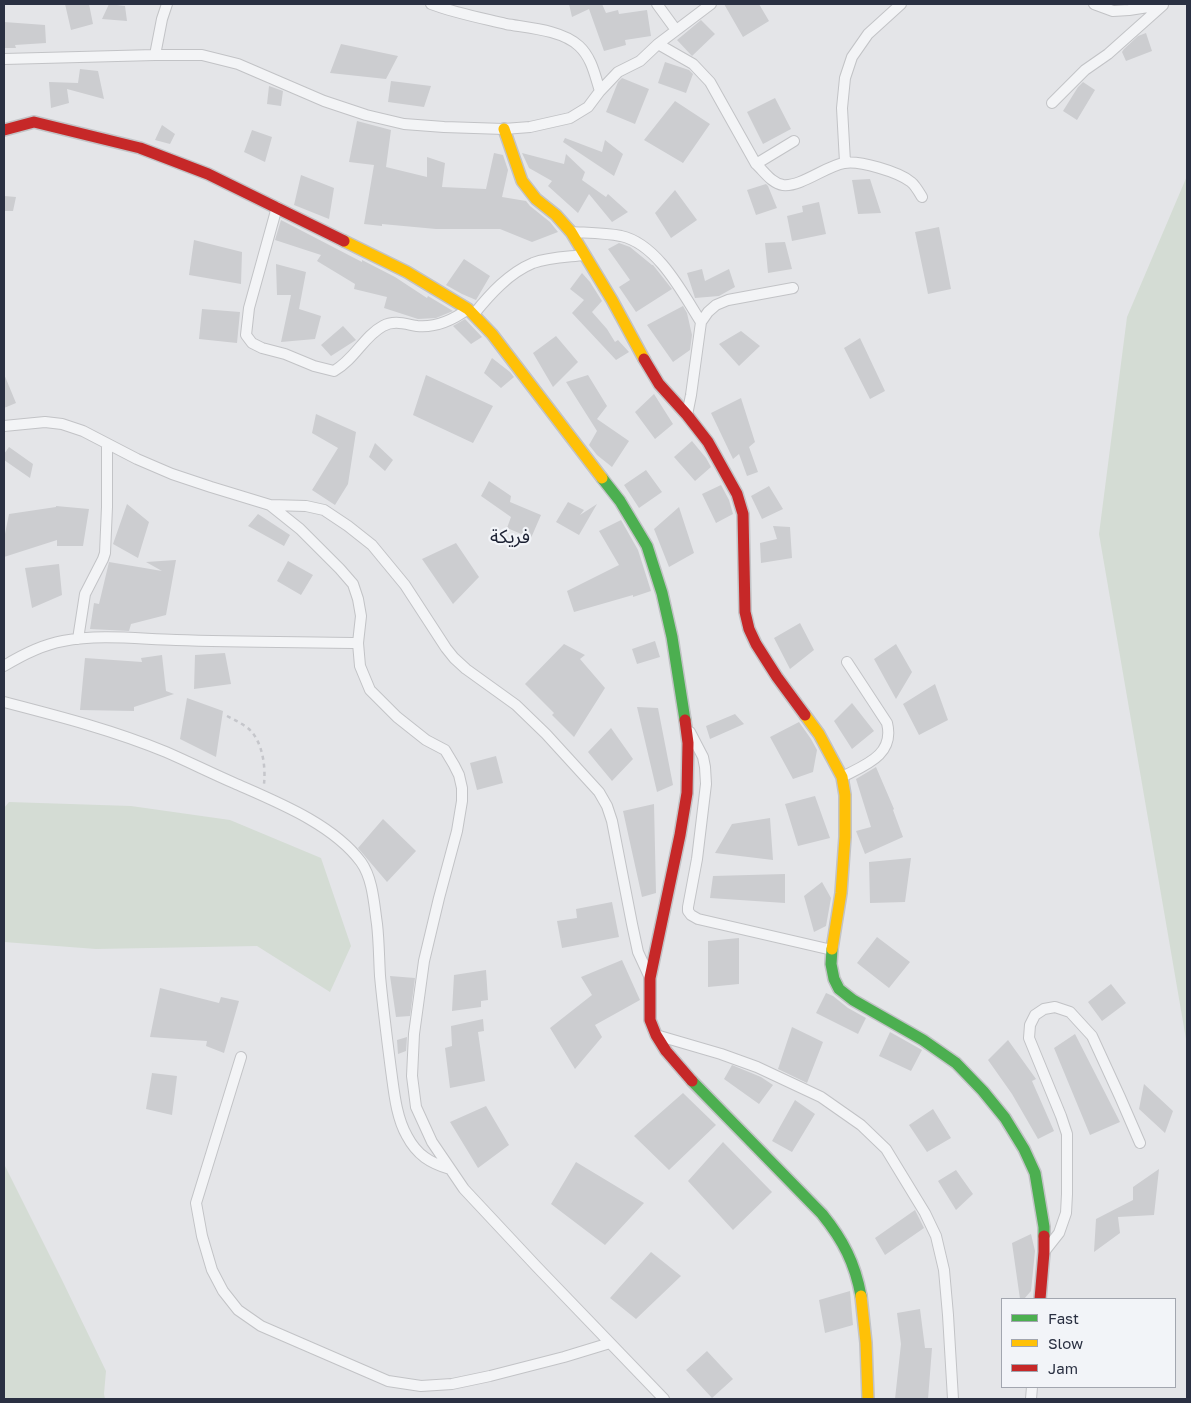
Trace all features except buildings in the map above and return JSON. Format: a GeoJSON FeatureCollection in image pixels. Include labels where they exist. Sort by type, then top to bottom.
{"type":"FeatureCollection","features":[{"type":"Feature","properties":{"kind":"street"},"geometry":{"type":"LineString","coordinates":[[155,55],[166,4]]}},
{"type":"Feature","properties":{"kind":"street"},"geometry":{"type":"LineString","coordinates":[[431,4],[465,15],[544,30],[565,37],[579,46],[590,60],[600,91]]}},
{"type":"Feature","properties":{"kind":"street"},"geometry":{"type":"LineString","coordinates":[[657,4],[676,30]]}},
{"type":"Feature","properties":{"kind":"street"},"geometry":{"type":"LineString","coordinates":[[4,59],[202,55],[231,62],[324,101],[404,124],[504,129],[530,127],[570,118],[588,108],[600,91],[618,72],[640,61],[658,44],[711,4]]}},
{"type":"Feature","properties":{"kind":"street"},"geometry":{"type":"LineString","coordinates":[[845,162],[842,108],[845,78],[852,57],[868,34],[901,4]]}},
{"type":"Feature","properties":{"kind":"street"},"geometry":{"type":"LineString","coordinates":[[1094,4],[1113,11],[1166,4]]}},
{"type":"Feature","properties":{"kind":"street"},"geometry":{"type":"LineString","coordinates":[[1052,103],[1085,70],[1108,54],[1166,4]]}},
{"type":"Feature","properties":{"kind":"street"},"geometry":{"type":"LineString","coordinates":[[658,44],[693,64],[710,82],[756,164],[774,182],[785,185],[802,181],[845,162],[864,164],[893,172],[912,182],[922,197]]}},
{"type":"Feature","properties":{"kind":"street"},"geometry":{"type":"LineString","coordinates":[[4,119],[34,122],[140,148],[208,174],[407,272],[471,311],[492,334],[620,501],[647,546],[662,593],[672,637],[688,744],[687,792],[650,978],[650,1020],[656,1035],[666,1051],[689,1078],[822,1214],[848,1253],[858,1284],[864,1317],[868,1399]]}},
{"type":"Feature","properties":{"kind":"street"},"geometry":{"type":"LineString","coordinates":[[4,130],[34,122]]}},
{"type":"Feature","properties":{"kind":"street"},"geometry":{"type":"LineString","coordinates":[[504,129],[522,181],[536,199],[571,232],[659,384],[708,442],[731,481],[743,514],[745,612],[749,629],[756,644],[777,677],[819,734],[842,777],[845,795],[845,837],[841,893],[832,950],[831,964],[834,979],[839,989],[853,1000],[923,1040],[956,1063],[983,1091],[1005,1118],[1024,1149],[1035,1173],[1044,1227],[1040,1298]]}},
{"type":"Feature","properties":{"kind":"street"},"geometry":{"type":"LineString","coordinates":[[756,164],[794,141]]}},
{"type":"Feature","properties":{"kind":"street"},"geometry":{"type":"LineString","coordinates":[[277,207],[249,308],[246,335],[252,343],[262,348],[334,371],[343,366],[372,333],[384,325],[400,322],[419,326],[437,325],[450,321],[471,311],[507,279],[534,263],[554,258],[584,255]]}},
{"type":"Feature","properties":{"kind":"street"},"geometry":{"type":"LineString","coordinates":[[571,232],[622,236],[631,239],[650,251],[677,283],[701,322]]}},
{"type":"Feature","properties":{"kind":"street"},"geometry":{"type":"LineString","coordinates":[[687,415],[701,322],[708,312],[716,305],[728,300],[793,288]]}},
{"type":"Feature","properties":{"kind":"street"},"geometry":{"type":"LineString","coordinates":[[4,426],[45,422],[62,424],[83,431],[137,459],[172,474],[211,487],[270,505],[306,506],[324,510],[372,545],[405,585],[454,658],[466,669],[516,705],[546,734],[599,792],[612,821],[638,952],[650,978]]}},
{"type":"Feature","properties":{"kind":"street"},"geometry":{"type":"LineString","coordinates":[[78,639],[86,594],[105,553],[107,444]]}},
{"type":"Feature","properties":{"kind":"street"},"geometry":{"type":"LineString","coordinates":[[270,505],[300,529],[353,584],[361,616],[358,643],[360,666],[370,690],[397,717],[426,740],[445,750],[459,775],[462,788],[461,809],[457,832],[424,962],[414,1034],[412,1076],[416,1107],[432,1142],[464,1189],[664,1399]]}},
{"type":"Feature","properties":{"kind":"street"},"geometry":{"type":"LineString","coordinates":[[4,666],[44,646],[62,641],[100,637],[358,643]]}},
{"type":"Feature","properties":{"kind":"street"},"geometry":{"type":"LineString","coordinates":[[842,777],[879,756],[884,750],[890,733],[887,723],[847,662]]}},
{"type":"Feature","properties":{"kind":"street"},"geometry":{"type":"LineString","coordinates":[[4,702],[82,723],[165,752],[310,819],[349,849],[362,864],[370,881],[393,1086],[400,1119],[406,1135],[425,1158],[450,1169]]}},
{"type":"Feature","properties":{"kind":"street"},"geometry":{"type":"LineString","coordinates":[[686,725],[703,757],[706,784],[697,859],[688,911],[698,919],[832,950]]}},
{"type":"Feature","properties":{"kind":"street"},"geometry":{"type":"LineString","coordinates":[[1044,1252],[1059,1233],[1066,1213],[1067,1134],[1062,1116],[1029,1038],[1030,1025],[1036,1015],[1044,1009],[1054,1007],[1070,1012],[1092,1036],[1140,1143]]}},
{"type":"Feature","properties":{"kind":"street"},"geometry":{"type":"LineString","coordinates":[[656,1035],[721,1054],[757,1067],[820,1097],[861,1125],[886,1149],[925,1213],[936,1236],[944,1270],[948,1315],[951,1397]]}},
{"type":"Feature","properties":{"kind":"street"},"geometry":{"type":"LineString","coordinates":[[241,1057],[196,1203],[202,1236],[212,1270],[223,1290],[238,1310],[260,1326],[388,1381],[421,1386],[452,1384],[481,1378],[610,1343]]}},
{"type":"Feature","properties":{"kind":"path"},"geometry":{"type":"LineString","coordinates":[[227,716],[247,727],[258,741],[264,777],[263,796]]}},
{"type":"Feature","properties":{"kind":"shaded area"},"geometry":{"type":"Polygon","coordinates":[[[1187,176],[1187,1045],[1099,534],[1127,317],[1187,176]]]}},
{"type":"Feature","properties":{"kind":"shaded area"},"geometry":{"type":"Polygon","coordinates":[[[9,802],[131,806],[230,820],[321,858],[351,946],[330,992],[257,946],[96,949],[4,942],[4,808],[9,802]]]}},
{"type":"Feature","properties":{"kind":"shaded area"},"geometry":{"type":"Polygon","coordinates":[[[4,1164],[106,1371],[105,1399],[4,1399],[4,1164]]]}},
{"type":"Feature","properties":{"kind":"traffic: fast"},"geometry":{"type":"LineString","coordinates":[[602,478],[620,501],[647,546],[662,593],[672,637],[685,720]]}},
{"type":"Feature","properties":{"kind":"traffic: fast"},"geometry":{"type":"LineString","coordinates":[[832,949],[831,964],[834,979],[839,989],[853,1000],[923,1040],[956,1063],[983,1091],[1005,1118],[1024,1149],[1035,1173],[1044,1236]]}},
{"type":"Feature","properties":{"kind":"traffic: fast"},"geometry":{"type":"LineString","coordinates":[[692,1081],[822,1214],[836,1233],[852,1262],[861,1296]]}},
{"type":"Feature","properties":{"kind":"traffic: slow"},"geometry":{"type":"LineString","coordinates":[[504,129],[522,181],[536,199],[556,215],[571,232],[612,300],[644,359]]}},
{"type":"Feature","properties":{"kind":"traffic: slow"},"geometry":{"type":"LineString","coordinates":[[344,241],[407,272],[468,309],[492,334],[602,478]]}},
{"type":"Feature","properties":{"kind":"traffic: slow"},"geometry":{"type":"LineString","coordinates":[[805,715],[819,734],[842,777],[845,795],[845,837],[841,893],[832,949]]}},
{"type":"Feature","properties":{"kind":"traffic: slow"},"geometry":{"type":"LineString","coordinates":[[861,1296],[866,1343],[868,1399]]}},
{"type":"Feature","properties":{"kind":"traffic: jam"},"geometry":{"type":"LineString","coordinates":[[4,130],[34,122],[140,148],[208,174],[344,241]]}},
{"type":"Feature","properties":{"kind":"traffic: jam"},"geometry":{"type":"LineString","coordinates":[[644,359],[659,384],[708,442],[737,494],[743,514],[745,612],[749,629],[756,644],[777,677],[805,715]]}},
{"type":"Feature","properties":{"kind":"traffic: jam"},"geometry":{"type":"LineString","coordinates":[[685,720],[688,743],[687,793],[650,978],[650,1020],[656,1035],[666,1051],[692,1081]]}},
{"type":"Feature","properties":{"kind":"traffic: jam"},"geometry":{"type":"LineString","coordinates":[[1040,1298],[1044,1236]]}},
{"type":"Feature","properties":{"kind":"district","name":"فريكة"},"geometry":{"type":"Point","coordinates":[510,537]}}]}
